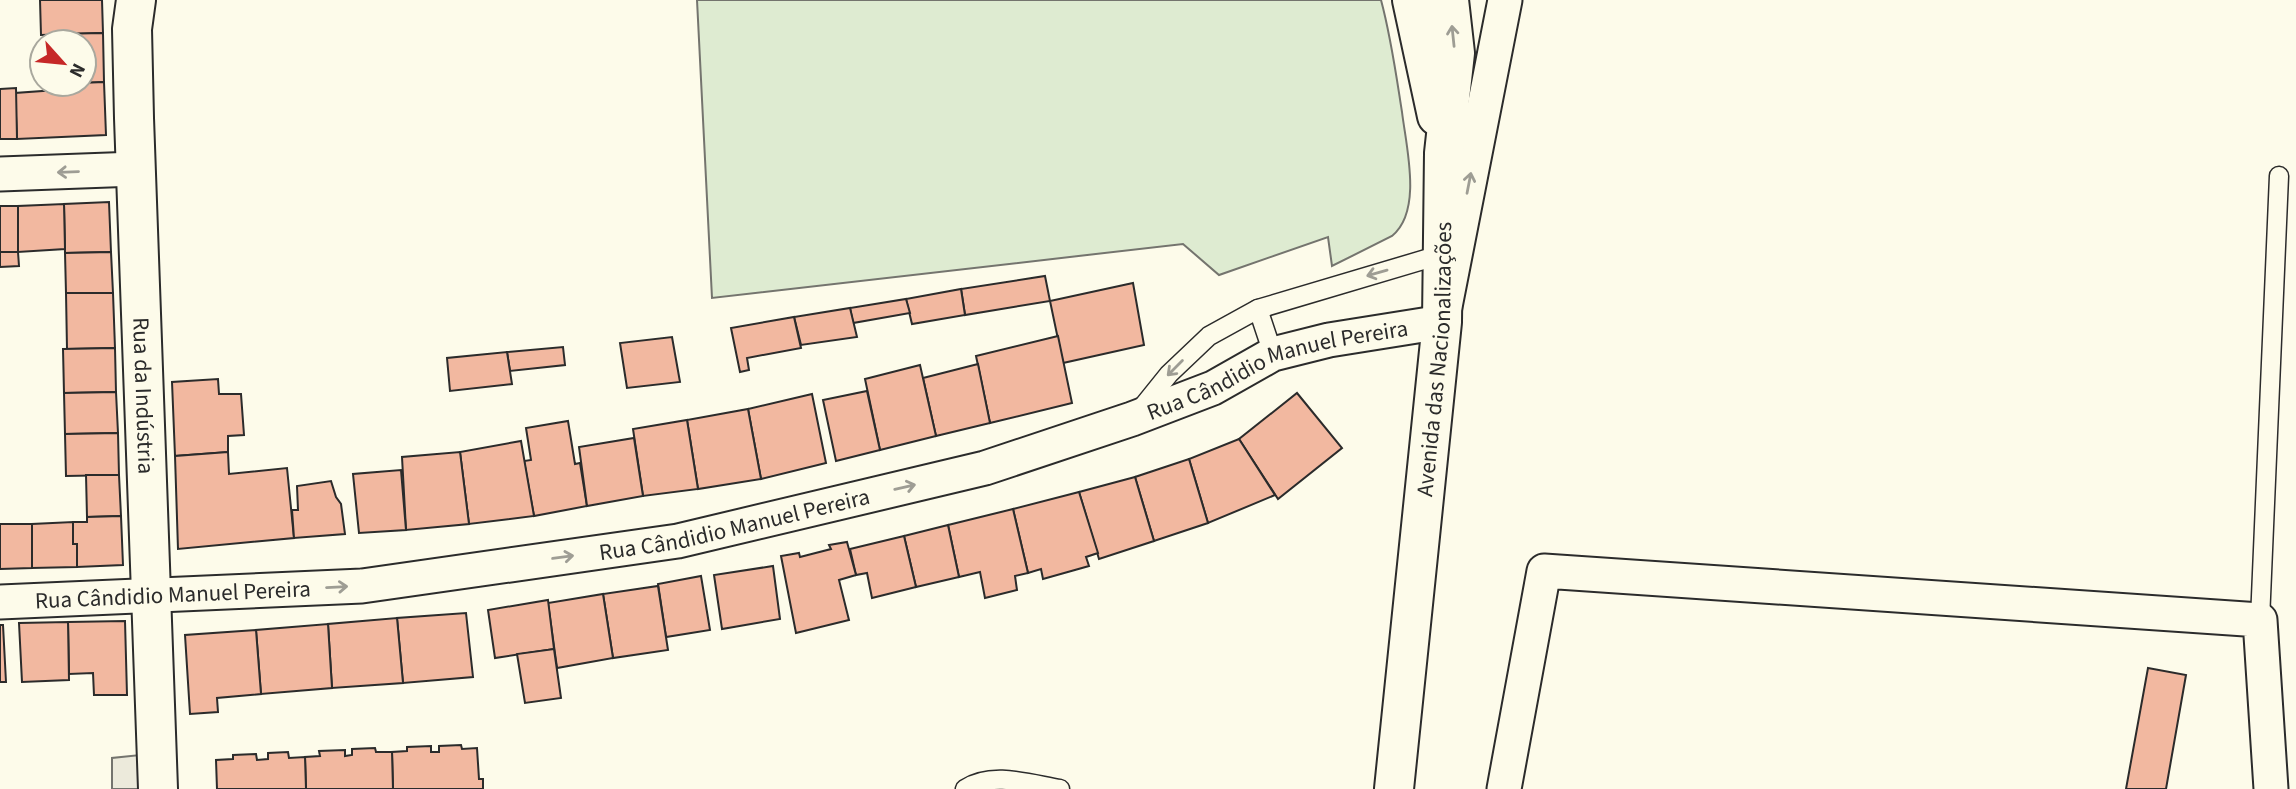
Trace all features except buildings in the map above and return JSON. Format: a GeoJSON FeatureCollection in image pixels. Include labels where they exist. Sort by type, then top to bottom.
{"type":"FeatureCollection","features":[{"type":"Feature","properties":{"kind":"street","name":"Rua da Indústria"},"geometry":{"type":"LineString","coordinates":[[136,0],[132,29],[158,789]]}},
{"type":"Feature","properties":{"kind":"street","name":"Avenida das Nacionalizações"},"geometry":{"type":"LineString","coordinates":[[1412,0],[1444,153]]}},
{"type":"Feature","properties":{"kind":"street","name":"Avenida das Nacionalizações"},"geometry":{"type":"LineString","coordinates":[[1394,789],[1442,322],[1444,153],[1455,52],[1449,0]]}},
{"type":"Feature","properties":{"kind":"street"},"geometry":{"type":"LineString","coordinates":[[1442,322],[1505,0]]}},
{"type":"Feature","properties":{"kind":"street"},"geometry":{"type":"LineString","coordinates":[[0,174],[136,169]]}},
{"type":"Feature","properties":{"kind":"street","name":"Rua Cândidio Manuel Pereira"},"geometry":{"type":"LineString","coordinates":[[0,603],[362,586],[678,541],[985,468],[1132,419],[1213,388],[1272,354],[1329,340],[1442,322]]}},
{"type":"Feature","properties":{"kind":"street","name":"Avenida das Nacionalizações"},"geometry":{"type":"LineString","coordinates":[[1375,789],[1418,564]]}},
{"type":"Feature","properties":{"kind":"street"},"geometry":{"type":"LineString","coordinates":[[1504,789],[1544,571],[2260,620],[2271,789]]}},
{"type":"Feature","properties":{"kind":"lane"},"geometry":{"type":"LineString","coordinates":[[2260,620],[2279,176]]}},
{"type":"Feature","properties":{"kind":"lane"},"geometry":{"type":"LineString","coordinates":[[1132,419],[1169,374],[1209,336],[1258,309],[1443,254]]}},
{"type":"Feature","properties":{"kind":"lane"},"geometry":{"type":"LineString","coordinates":[[1258,309],[1272,354]]}},
{"type":"Feature","properties":{"kind":"lane"},"geometry":{"type":"LineString","coordinates":[[965,789],[985,780],[997,779],[1060,789]]}},
{"type":"Feature","properties":{"kind":"green space"},"geometry":{"type":"Polygon","coordinates":[[[697,0],[1381,0],[1393,56],[1409,160],[1410,195],[1407,211],[1392,236],[1332,266],[1328,237],[1219,275],[1183,244],[712,298],[697,0]]]}},
{"type":"Feature","properties":{"kind":"shaded area"},"geometry":{"type":"Polygon","coordinates":[[[140,755],[141,789],[112,789],[112,758],[140,755]]]}}]}
